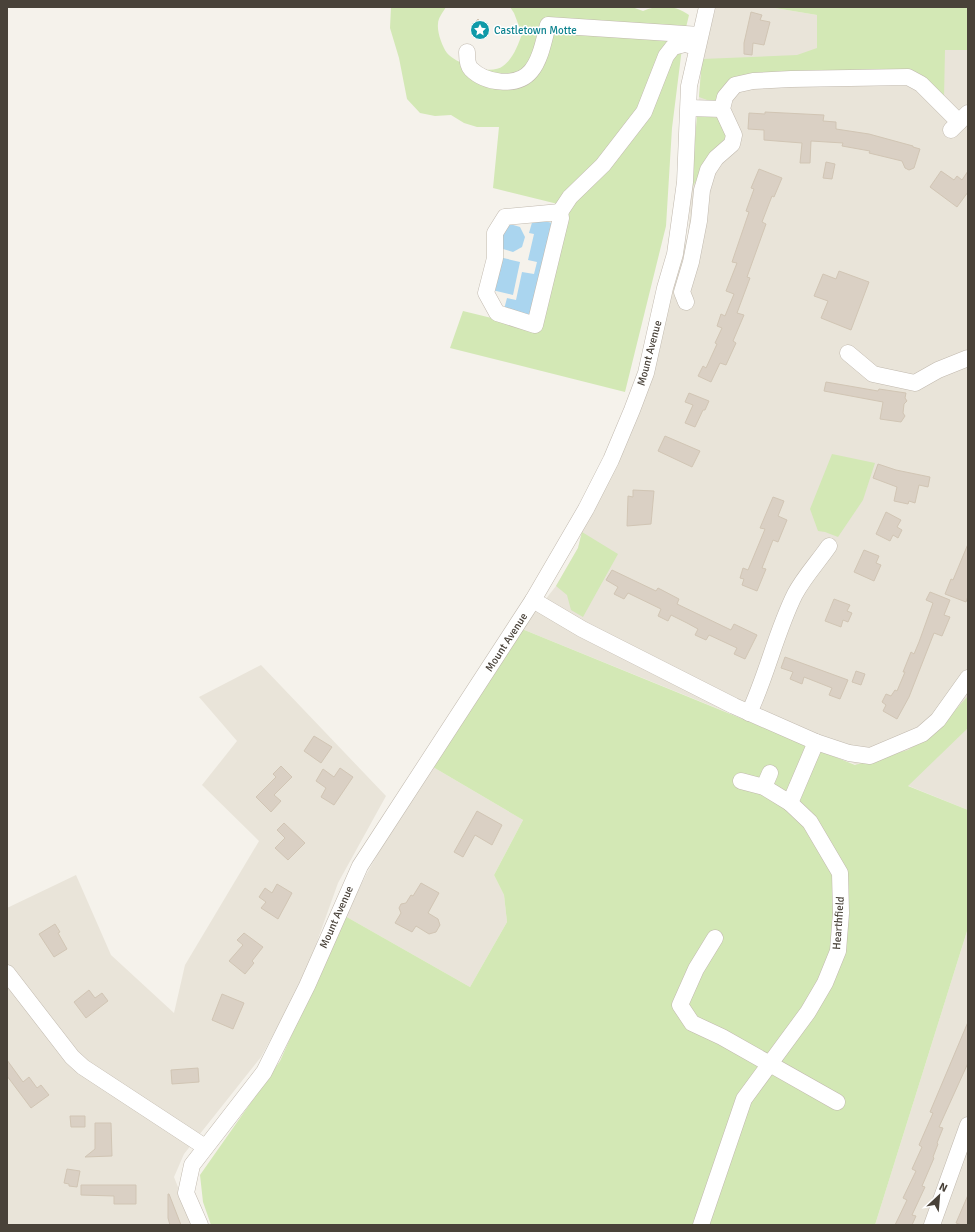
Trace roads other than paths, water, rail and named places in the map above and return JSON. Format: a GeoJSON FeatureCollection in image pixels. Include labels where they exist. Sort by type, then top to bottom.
{"type":"FeatureCollection","features":[{"type":"Feature","properties":{"kind":"street","name":"Mount Avenue"},"geometry":{"type":"LineString","coordinates":[[200,1225],[186,1193],[192,1165],[264,1072],[307,986],[360,866],[533,600],[586,509],[611,460],[646,373],[665,288],[675,254],[685,182],[689,86],[707,7]]}},
{"type":"Feature","properties":{"kind":"street"},"geometry":{"type":"LineString","coordinates":[[467,52],[466,59],[470,69],[483,77],[499,82],[509,82],[517,80],[531,72],[538,58],[548,25],[699,41]]}},
{"type":"Feature","properties":{"kind":"street"},"geometry":{"type":"LineString","coordinates":[[560,212],[505,217],[495,233],[495,258],[486,293],[497,313],[535,325],[561,218],[560,212],[570,197],[603,165],[644,112],[666,56],[673,47],[699,41]]}},
{"type":"Feature","properties":{"kind":"street"},"geometry":{"type":"LineString","coordinates":[[686,302],[682,292],[691,262],[699,221],[702,190],[708,170],[716,158],[732,144],[734,135],[722,109],[725,97],[735,85],[753,81],[908,77],[921,84],[959,122]]}},
{"type":"Feature","properties":{"kind":"street"},"geometry":{"type":"LineString","coordinates":[[689,108],[722,109]]}},
{"type":"Feature","properties":{"kind":"street"},"geometry":{"type":"LineString","coordinates":[[848,353],[873,374],[915,383],[938,370],[968,358]]}},
{"type":"Feature","properties":{"kind":"street"},"geometry":{"type":"LineString","coordinates":[[749,713],[759,693],[787,613],[796,593],[829,546]]}},
{"type":"Feature","properties":{"kind":"street"},"geometry":{"type":"LineString","coordinates":[[533,600],[582,629],[749,713],[816,742],[849,753],[870,756],[922,734],[938,720],[968,678]]}},
{"type":"Feature","properties":{"kind":"street"},"geometry":{"type":"LineString","coordinates":[[790,803],[816,742]]}},
{"type":"Feature","properties":{"kind":"street","name":"Hearthfield"},"geometry":{"type":"LineString","coordinates":[[701,1225],[744,1099],[768,1064],[793,1033],[825,983],[838,952],[841,913],[840,873],[810,822],[767,780],[741,781]]}},
{"type":"Feature","properties":{"kind":"street"},"geometry":{"type":"LineString","coordinates":[[715,938],[696,969],[680,1005],[692,1024],[722,1037],[837,1102]]}},
{"type":"Feature","properties":{"kind":"street"},"geometry":{"type":"LineString","coordinates":[[7,973],[72,1057],[83,1067],[205,1147]]}},
{"type":"Feature","properties":{"kind":"street"},"geometry":{"type":"LineString","coordinates":[[932,1225],[968,1125]]}},
{"type":"Feature","properties":{"kind":"water"},"geometry":{"type":"Polygon","coordinates":[[[533,219],[553,223],[531,320],[503,313],[507,298],[516,300],[522,272],[534,274],[537,262],[528,260],[534,234],[529,233],[533,219]]]}},
{"type":"Feature","properties":{"kind":"water"},"geometry":{"type":"Polygon","coordinates":[[[510,224],[520,227],[525,237],[522,247],[513,252],[503,249],[498,234],[510,224]]]}},
{"type":"Feature","properties":{"kind":"water"},"geometry":{"type":"Polygon","coordinates":[[[499,257],[520,262],[513,295],[492,290],[499,257]]]}},
{"type":"Feature","properties":{"kind":"place","name":"Castletown Motte"},"geometry":{"type":"Point","coordinates":[480,30]}}]}
